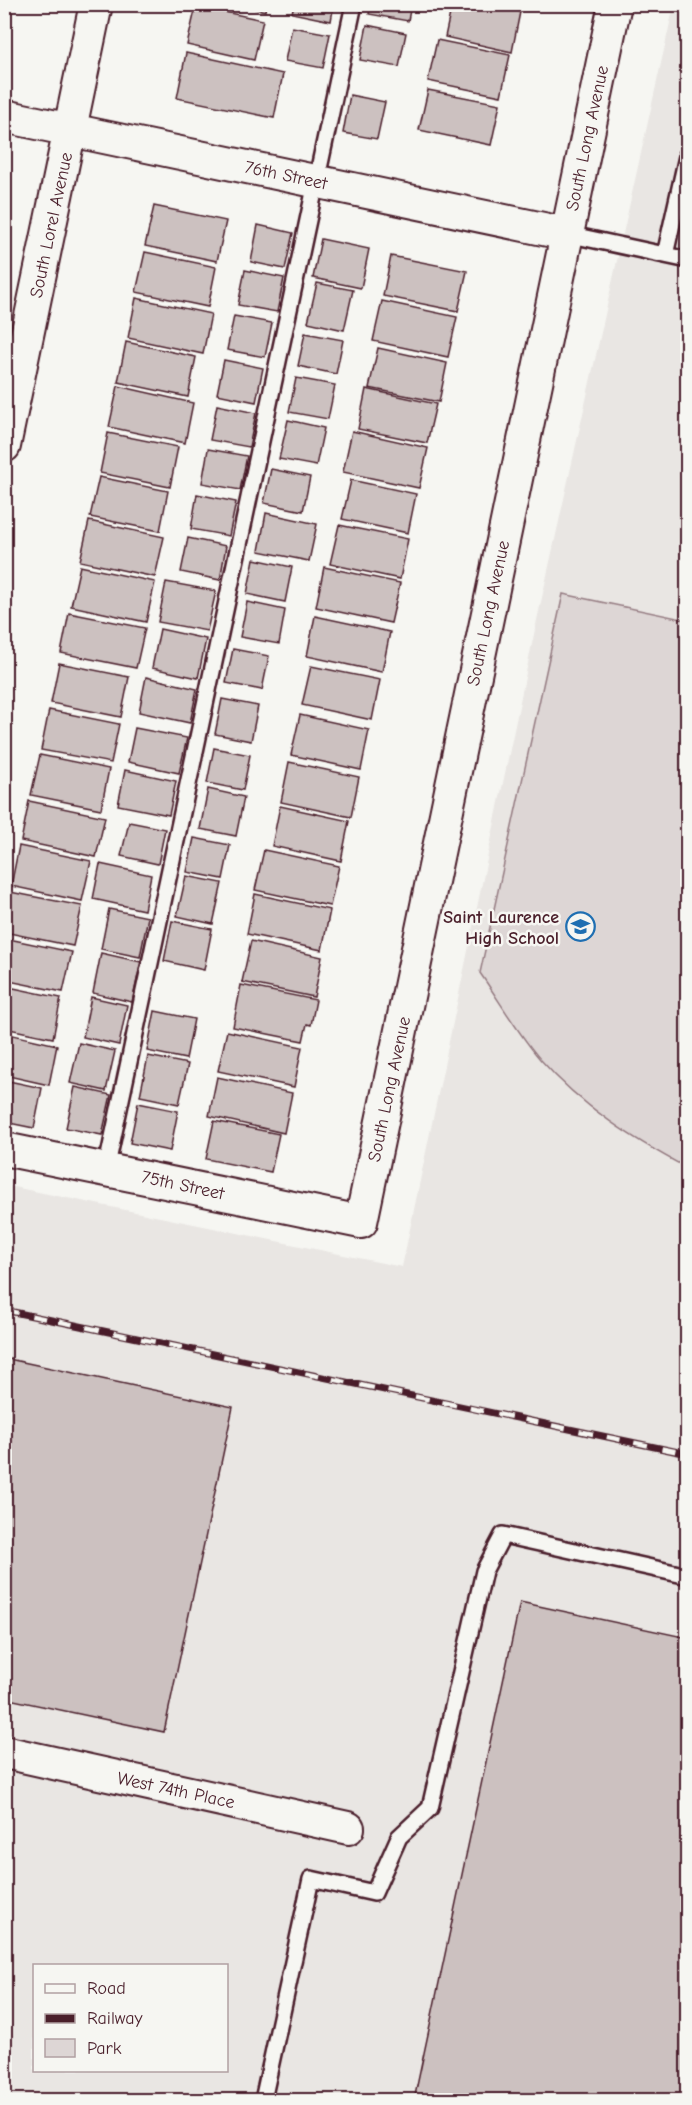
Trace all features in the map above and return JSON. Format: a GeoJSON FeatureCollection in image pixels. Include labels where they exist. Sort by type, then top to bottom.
{"type":"FeatureCollection","features":[{"type":"Feature","properties":{"kind":"street","name":"South Lorel Avenue"},"geometry":{"type":"LineString","coordinates":[[4,446],[96,4]]}},
{"type":"Feature","properties":{"kind":"street","name":"South Long Avenue"},"geometry":{"type":"LineString","coordinates":[[361,1222],[615,4]]}},
{"type":"Feature","properties":{"kind":"street","name":"76th Street"},"geometry":{"type":"LineString","coordinates":[[4,116],[567,234]]}},
{"type":"Feature","properties":{"kind":"street","name":"75th Street"},"geometry":{"type":"LineString","coordinates":[[4,1149],[361,1222]]}},
{"type":"Feature","properties":{"kind":"street","name":"West 74th Place"},"geometry":{"type":"LineString","coordinates":[[4,1752],[348,1828]]}},
{"type":"Feature","properties":{"kind":"lane"},"geometry":{"type":"LineString","coordinates":[[106,1170],[354,4]]}},
{"type":"Feature","properties":{"kind":"lane"},"geometry":{"type":"LineString","coordinates":[[665,255],[687,152]]}},
{"type":"Feature","properties":{"kind":"lane"},"geometry":{"type":"LineString","coordinates":[[567,234],[687,260]]}},
{"type":"Feature","properties":{"kind":"lane"},"geometry":{"type":"LineString","coordinates":[[263,2100],[310,1880],[374,1893],[399,1837],[430,1808],[484,1571],[503,1535],[687,1576]]}},
{"type":"Feature","properties":{"kind":"shaded area"},"geometry":{"type":"Polygon","coordinates":[[[674,5],[687,5],[687,2100],[5,2100],[4,1185],[402,1267],[537,620],[674,5]]]}},
{"type":"Feature","properties":{"kind":"green space"},"geometry":{"type":"Polygon","coordinates":[[[563,594],[687,620],[687,1168],[609,1121],[556,1076],[524,1039],[480,973],[563,594]]]}},
{"type":"Feature","properties":{"kind":"building"},"geometry":{"type":"Polygon","coordinates":[[[236,4],[266,4],[265,11],[236,4]]]}},
{"type":"Feature","properties":{"kind":"building"},"geometry":{"type":"Polygon","coordinates":[[[294,4],[334,4],[331,21],[292,13],[294,4]]]}},
{"type":"Feature","properties":{"kind":"building"},"geometry":{"type":"Polygon","coordinates":[[[371,4],[411,4],[408,21],[369,14],[371,4]]]}},
{"type":"Feature","properties":{"kind":"building"},"geometry":{"type":"Polygon","coordinates":[[[452,4],[487,4],[520,12],[512,52],[445,37],[452,4]]]}},
{"type":"Feature","properties":{"kind":"building"},"geometry":{"type":"Polygon","coordinates":[[[196,6],[263,20],[254,60],[187,45],[196,6]]]}},
{"type":"Feature","properties":{"kind":"building"},"geometry":{"type":"Polygon","coordinates":[[[367,25],[406,33],[399,67],[360,60],[367,25]]]}},
{"type":"Feature","properties":{"kind":"building"},"geometry":{"type":"Polygon","coordinates":[[[292,27],[330,34],[323,68],[285,61],[292,27]]]}},
{"type":"Feature","properties":{"kind":"building"},"geometry":{"type":"Polygon","coordinates":[[[437,40],[510,55],[501,96],[428,81],[437,40]]]}},
{"type":"Feature","properties":{"kind":"building"},"geometry":{"type":"Polygon","coordinates":[[[186,53],[283,74],[274,118],[177,98],[186,53]]]}},
{"type":"Feature","properties":{"kind":"building"},"geometry":{"type":"Polygon","coordinates":[[[428,90],[500,104],[491,145],[419,130],[428,90]]]}},
{"type":"Feature","properties":{"kind":"building"},"geometry":{"type":"Polygon","coordinates":[[[350,95],[385,102],[377,139],[343,133],[350,95]]]}},
{"type":"Feature","properties":{"kind":"building"},"geometry":{"type":"Polygon","coordinates":[[[154,206],[226,221],[217,261],[145,246],[154,206]]]}},
{"type":"Feature","properties":{"kind":"building"},"geometry":{"type":"Polygon","coordinates":[[[258,225],[293,233],[285,269],[251,262],[258,225]]]}},
{"type":"Feature","properties":{"kind":"building"},"geometry":{"type":"Polygon","coordinates":[[[321,239],[369,249],[361,288],[313,278],[321,239]]]}},
{"type":"Feature","properties":{"kind":"building"},"geometry":{"type":"Polygon","coordinates":[[[145,252],[216,267],[208,307],[136,292],[145,252]]]}},
{"type":"Feature","properties":{"kind":"building"},"geometry":{"type":"Polygon","coordinates":[[[391,256],[467,271],[458,311],[383,296],[391,256]]]}},
{"type":"Feature","properties":{"kind":"building"},"geometry":{"type":"Polygon","coordinates":[[[245,270],[284,278],[277,312],[238,305],[245,270]]]}},
{"type":"Feature","properties":{"kind":"building"},"geometry":{"type":"Polygon","coordinates":[[[317,283],[353,290],[344,330],[308,322],[317,283]]]}},
{"type":"Feature","properties":{"kind":"building"},"geometry":{"type":"Polygon","coordinates":[[[136,298],[211,314],[203,354],[128,338],[136,298]]]}},
{"type":"Feature","properties":{"kind":"building"},"geometry":{"type":"Polygon","coordinates":[[[382,301],[457,317],[448,357],[373,341],[382,301]]]}},
{"type":"Feature","properties":{"kind":"building"},"geometry":{"type":"Polygon","coordinates":[[[234,316],[272,323],[265,357],[227,350],[234,316]]]}},
{"type":"Feature","properties":{"kind":"building"},"geometry":{"type":"Polygon","coordinates":[[[305,333],[343,340],[336,374],[298,366],[305,333]]]}},
{"type":"Feature","properties":{"kind":"building"},"geometry":{"type":"Polygon","coordinates":[[[126,342],[196,357],[188,397],[118,382],[126,342]]]}},
{"type":"Feature","properties":{"kind":"building"},"geometry":{"type":"Polygon","coordinates":[[[378,348],[447,363],[439,402],[369,388],[378,348]]]}},
{"type":"Feature","properties":{"kind":"building"},"geometry":{"type":"Polygon","coordinates":[[[224,360],[263,368],[256,402],[217,394],[224,360]]]}},
{"type":"Feature","properties":{"kind":"building"},"geometry":{"type":"Polygon","coordinates":[[[296,378],[335,385],[328,419],[289,412],[296,378]]]}},
{"type":"Feature","properties":{"kind":"building"},"geometry":{"type":"Polygon","coordinates":[[[118,386],[193,403],[185,443],[109,427],[118,386]]]}},
{"type":"Feature","properties":{"kind":"building"},"geometry":{"type":"Polygon","coordinates":[[[366,389],[436,404],[427,443],[358,429],[366,389]]]}},
{"type":"Feature","properties":{"kind":"building"},"geometry":{"type":"Polygon","coordinates":[[[217,405],[256,413],[249,447],[210,440],[217,405]]]}},
{"type":"Feature","properties":{"kind":"building"},"geometry":{"type":"Polygon","coordinates":[[[288,420],[324,428],[316,466],[279,459],[288,420]]]}},
{"type":"Feature","properties":{"kind":"building"},"geometry":{"type":"Polygon","coordinates":[[[352,431],[428,448],[419,488],[343,472],[352,431]]]}},
{"type":"Feature","properties":{"kind":"building"},"geometry":{"type":"Polygon","coordinates":[[[108,433],[178,447],[170,487],[100,473],[108,433]]]}},
{"type":"Feature","properties":{"kind":"building"},"geometry":{"type":"Polygon","coordinates":[[[208,449],[247,456],[240,490],[202,483],[208,449]]]}},
{"type":"Feature","properties":{"kind":"building"},"geometry":{"type":"Polygon","coordinates":[[[271,469],[310,477],[303,511],[264,503],[271,469]]]}},
{"type":"Feature","properties":{"kind":"building"},"geometry":{"type":"Polygon","coordinates":[[[99,477],[168,491],[160,531],[90,517],[99,477]]]}},
{"type":"Feature","properties":{"kind":"building"},"geometry":{"type":"Polygon","coordinates":[[[351,480],[416,494],[408,533],[342,519],[351,480]]]}},
{"type":"Feature","properties":{"kind":"building"},"geometry":{"type":"Polygon","coordinates":[[[197,494],[236,502],[229,536],[191,529],[197,494]]]}},
{"type":"Feature","properties":{"kind":"building"},"geometry":{"type":"Polygon","coordinates":[[[266,513],[317,524],[309,561],[259,551],[266,513]]]}},
{"type":"Feature","properties":{"kind":"building"},"geometry":{"type":"Polygon","coordinates":[[[89,521],[164,537],[155,577],[80,561],[89,521]]]}},
{"type":"Feature","properties":{"kind":"building"},"geometry":{"type":"Polygon","coordinates":[[[339,525],[408,539],[400,579],[330,564],[339,525]]]}},
{"type":"Feature","properties":{"kind":"building"},"geometry":{"type":"Polygon","coordinates":[[[188,538],[226,546],[220,580],[181,572],[188,538]]]}},
{"type":"Feature","properties":{"kind":"building"},"geometry":{"type":"Polygon","coordinates":[[[254,559],[292,567],[285,602],[247,594],[254,559]]]}},
{"type":"Feature","properties":{"kind":"building"},"geometry":{"type":"Polygon","coordinates":[[[80,566],[155,582],[146,622],[71,606],[80,566]]]}},
{"type":"Feature","properties":{"kind":"building"},"geometry":{"type":"Polygon","coordinates":[[[324,567],[400,583],[391,623],[316,607],[324,567]]]}},
{"type":"Feature","properties":{"kind":"building"},"geometry":{"type":"Polygon","coordinates":[[[166,582],[216,591],[207,631],[158,622],[166,582]]]}},
{"type":"Feature","properties":{"kind":"building"},"geometry":{"type":"Polygon","coordinates":[[[247,602],[285,610],[279,644],[240,637],[247,602]]]}},
{"type":"Feature","properties":{"kind":"building"},"geometry":{"type":"Polygon","coordinates":[[[69,613],[145,628],[136,668],[61,653],[69,613]]]}},
{"type":"Feature","properties":{"kind":"building"},"geometry":{"type":"Polygon","coordinates":[[[315,616],[390,632],[382,672],[307,656],[315,616]]]}},
{"type":"Feature","properties":{"kind":"building"},"geometry":{"type":"Polygon","coordinates":[[[160,629],[206,639],[198,678],[152,668],[160,629]]]}},
{"type":"Feature","properties":{"kind":"building"},"geometry":{"type":"Polygon","coordinates":[[[233,649],[269,656],[262,690],[226,683],[233,649]]]}},
{"type":"Feature","properties":{"kind":"building"},"geometry":{"type":"Polygon","coordinates":[[[59,663],[129,677],[121,717],[51,703],[59,663]]]}},
{"type":"Feature","properties":{"kind":"building"},"geometry":{"type":"Polygon","coordinates":[[[311,666],[380,680],[372,720],[302,705],[311,666]]]}},
{"type":"Feature","properties":{"kind":"building"},"geometry":{"type":"Polygon","coordinates":[[[146,677],[197,689],[190,723],[139,712],[146,677]]]}},
{"type":"Feature","properties":{"kind":"building"},"geometry":{"type":"Polygon","coordinates":[[[222,699],[258,706],[251,741],[215,734],[222,699]]]}},
{"type":"Feature","properties":{"kind":"building"},"geometry":{"type":"Polygon","coordinates":[[[49,710],[119,724],[111,763],[41,750],[49,710]]]}},
{"type":"Feature","properties":{"kind":"building"},"geometry":{"type":"Polygon","coordinates":[[[300,715],[369,730],[361,770],[291,755],[300,715]]]}},
{"type":"Feature","properties":{"kind":"building"},"geometry":{"type":"Polygon","coordinates":[[[135,728],[187,738],[179,773],[128,762],[135,728]]]}},
{"type":"Feature","properties":{"kind":"building"},"geometry":{"type":"Polygon","coordinates":[[[214,748],[250,755],[243,790],[207,783],[214,748]]]}},
{"type":"Feature","properties":{"kind":"building"},"geometry":{"type":"Polygon","coordinates":[[[40,755],[109,769],[101,809],[31,795],[40,755]]]}},
{"type":"Feature","properties":{"kind":"building"},"geometry":{"type":"Polygon","coordinates":[[[289,762],[359,777],[351,817],[281,802],[289,762]]]}},
{"type":"Feature","properties":{"kind":"building"},"geometry":{"type":"Polygon","coordinates":[[[125,770],[176,781],[169,815],[118,805],[125,770]]]}},
{"type":"Feature","properties":{"kind":"building"},"geometry":{"type":"Polygon","coordinates":[[[208,789],[244,797],[236,836],[200,829],[208,789]]]}},
{"type":"Feature","properties":{"kind":"building"},"geometry":{"type":"Polygon","coordinates":[[[29,801],[105,817],[96,857],[21,841],[29,801]]]}},
{"type":"Feature","properties":{"kind":"building"},"geometry":{"type":"Polygon","coordinates":[[[280,806],[349,821],[341,861],[272,846],[280,806]]]}},
{"type":"Feature","properties":{"kind":"building"},"geometry":{"type":"Polygon","coordinates":[[[129,822],[165,829],[158,864],[121,856],[129,822]]]}},
{"type":"Feature","properties":{"kind":"building"},"geometry":{"type":"Polygon","coordinates":[[[194,838],[230,845],[223,879],[187,872],[194,838]]]}},
{"type":"Feature","properties":{"kind":"building"},"geometry":{"type":"Polygon","coordinates":[[[19,846],[91,861],[82,901],[11,886],[19,846]]]}},
{"type":"Feature","properties":{"kind":"building"},"geometry":{"type":"Polygon","coordinates":[[[264,850],[339,866],[330,906],[255,890],[264,850]]]}},
{"type":"Feature","properties":{"kind":"building"},"geometry":{"type":"Polygon","coordinates":[[[100,864],[151,875],[144,910],[93,899],[100,864]]]}},
{"type":"Feature","properties":{"kind":"building"},"geometry":{"type":"Polygon","coordinates":[[[186,876],[222,883],[213,924],[177,916],[186,876]]]}},
{"type":"Feature","properties":{"kind":"building"},"geometry":{"type":"Polygon","coordinates":[[[10,892],[82,906],[73,946],[4,932],[4,917],[10,892]]]}},
{"type":"Feature","properties":{"kind":"building"},"geometry":{"type":"Polygon","coordinates":[[[255,894],[330,910],[322,950],[247,934],[255,894]]]}},
{"type":"Feature","properties":{"kind":"building"},"geometry":{"type":"Polygon","coordinates":[[[109,909],[148,917],[140,957],[101,949],[109,909]]]}},
{"type":"Feature","properties":{"kind":"building"},"geometry":{"type":"Polygon","coordinates":[[[172,921],[212,929],[204,970],[164,961],[172,921]]]}},
{"type":"Feature","properties":{"kind":"building"},"geometry":{"type":"Polygon","coordinates":[[[4,938],[72,952],[63,992],[4,980],[4,938]]]}},
{"type":"Feature","properties":{"kind":"building"},"geometry":{"type":"Polygon","coordinates":[[[251,941],[322,957],[314,997],[242,982],[251,941]]]}},
{"type":"Feature","properties":{"kind":"building"},"geometry":{"type":"Polygon","coordinates":[[[101,953],[141,962],[132,1002],[93,993],[101,953]]]}},
{"type":"Feature","properties":{"kind":"building"},"geometry":{"type":"Polygon","coordinates":[[[241,985],[316,1000],[311,1025],[307,1024],[303,1041],[233,1027],[241,985]]]}},
{"type":"Feature","properties":{"kind":"building"},"geometry":{"type":"Polygon","coordinates":[[[4,986],[61,998],[53,1038],[4,1028],[4,986]]]}},
{"type":"Feature","properties":{"kind":"building"},"geometry":{"type":"Polygon","coordinates":[[[91,997],[127,1005],[119,1045],[83,1037],[91,997]]]}},
{"type":"Feature","properties":{"kind":"building"},"geometry":{"type":"Polygon","coordinates":[[[155,1011],[194,1019],[186,1059],[147,1051],[155,1011]]]}},
{"type":"Feature","properties":{"kind":"building"},"geometry":{"type":"Polygon","coordinates":[[[227,1031],[302,1047],[294,1087],[218,1071],[227,1031]]]}},
{"type":"Feature","properties":{"kind":"building"},"geometry":{"type":"Polygon","coordinates":[[[4,1033],[57,1045],[49,1085],[4,1075],[4,1033]]]}},
{"type":"Feature","properties":{"kind":"building"},"geometry":{"type":"Polygon","coordinates":[[[79,1043],[115,1051],[106,1091],[70,1083],[79,1043]]]}},
{"type":"Feature","properties":{"kind":"building"},"geometry":{"type":"Polygon","coordinates":[[[148,1056],[188,1064],[179,1104],[140,1096],[148,1056]]]}},
{"type":"Feature","properties":{"kind":"building"},"geometry":{"type":"Polygon","coordinates":[[[217,1077],[292,1093],[284,1133],[209,1116],[217,1077]]]}},
{"type":"Feature","properties":{"kind":"building"},"geometry":{"type":"Polygon","coordinates":[[[4,1080],[42,1088],[34,1128],[4,1122],[4,1080]]]}},
{"type":"Feature","properties":{"kind":"building"},"geometry":{"type":"Polygon","coordinates":[[[75,1087],[111,1095],[102,1135],[66,1128],[75,1087]]]}},
{"type":"Feature","properties":{"kind":"building"},"geometry":{"type":"Polygon","coordinates":[[[138,1103],[178,1111],[170,1151],[130,1143],[138,1103]]]}},
{"type":"Feature","properties":{"kind":"building"},"geometry":{"type":"Polygon","coordinates":[[[214,1121],[279,1134],[271,1172],[206,1159],[214,1121]]]}},
{"type":"Feature","properties":{"kind":"building"},"geometry":{"type":"Polygon","coordinates":[[[4,1358],[233,1407],[164,1732],[4,1698],[4,1358]]]}},
{"type":"Feature","properties":{"kind":"building"},"geometry":{"type":"Polygon","coordinates":[[[520,1602],[688,1638],[688,2100],[414,2100],[520,1602]]]}},
{"type":"Feature","properties":{"kind":"railway"},"geometry":{"type":"LineString","coordinates":[[4,1310],[688,1454]]}},
{"type":"Feature","properties":{"kind":"place","name":"Saint Laurence High School"},"geometry":{"type":"Point","coordinates":[580,927]}}]}
